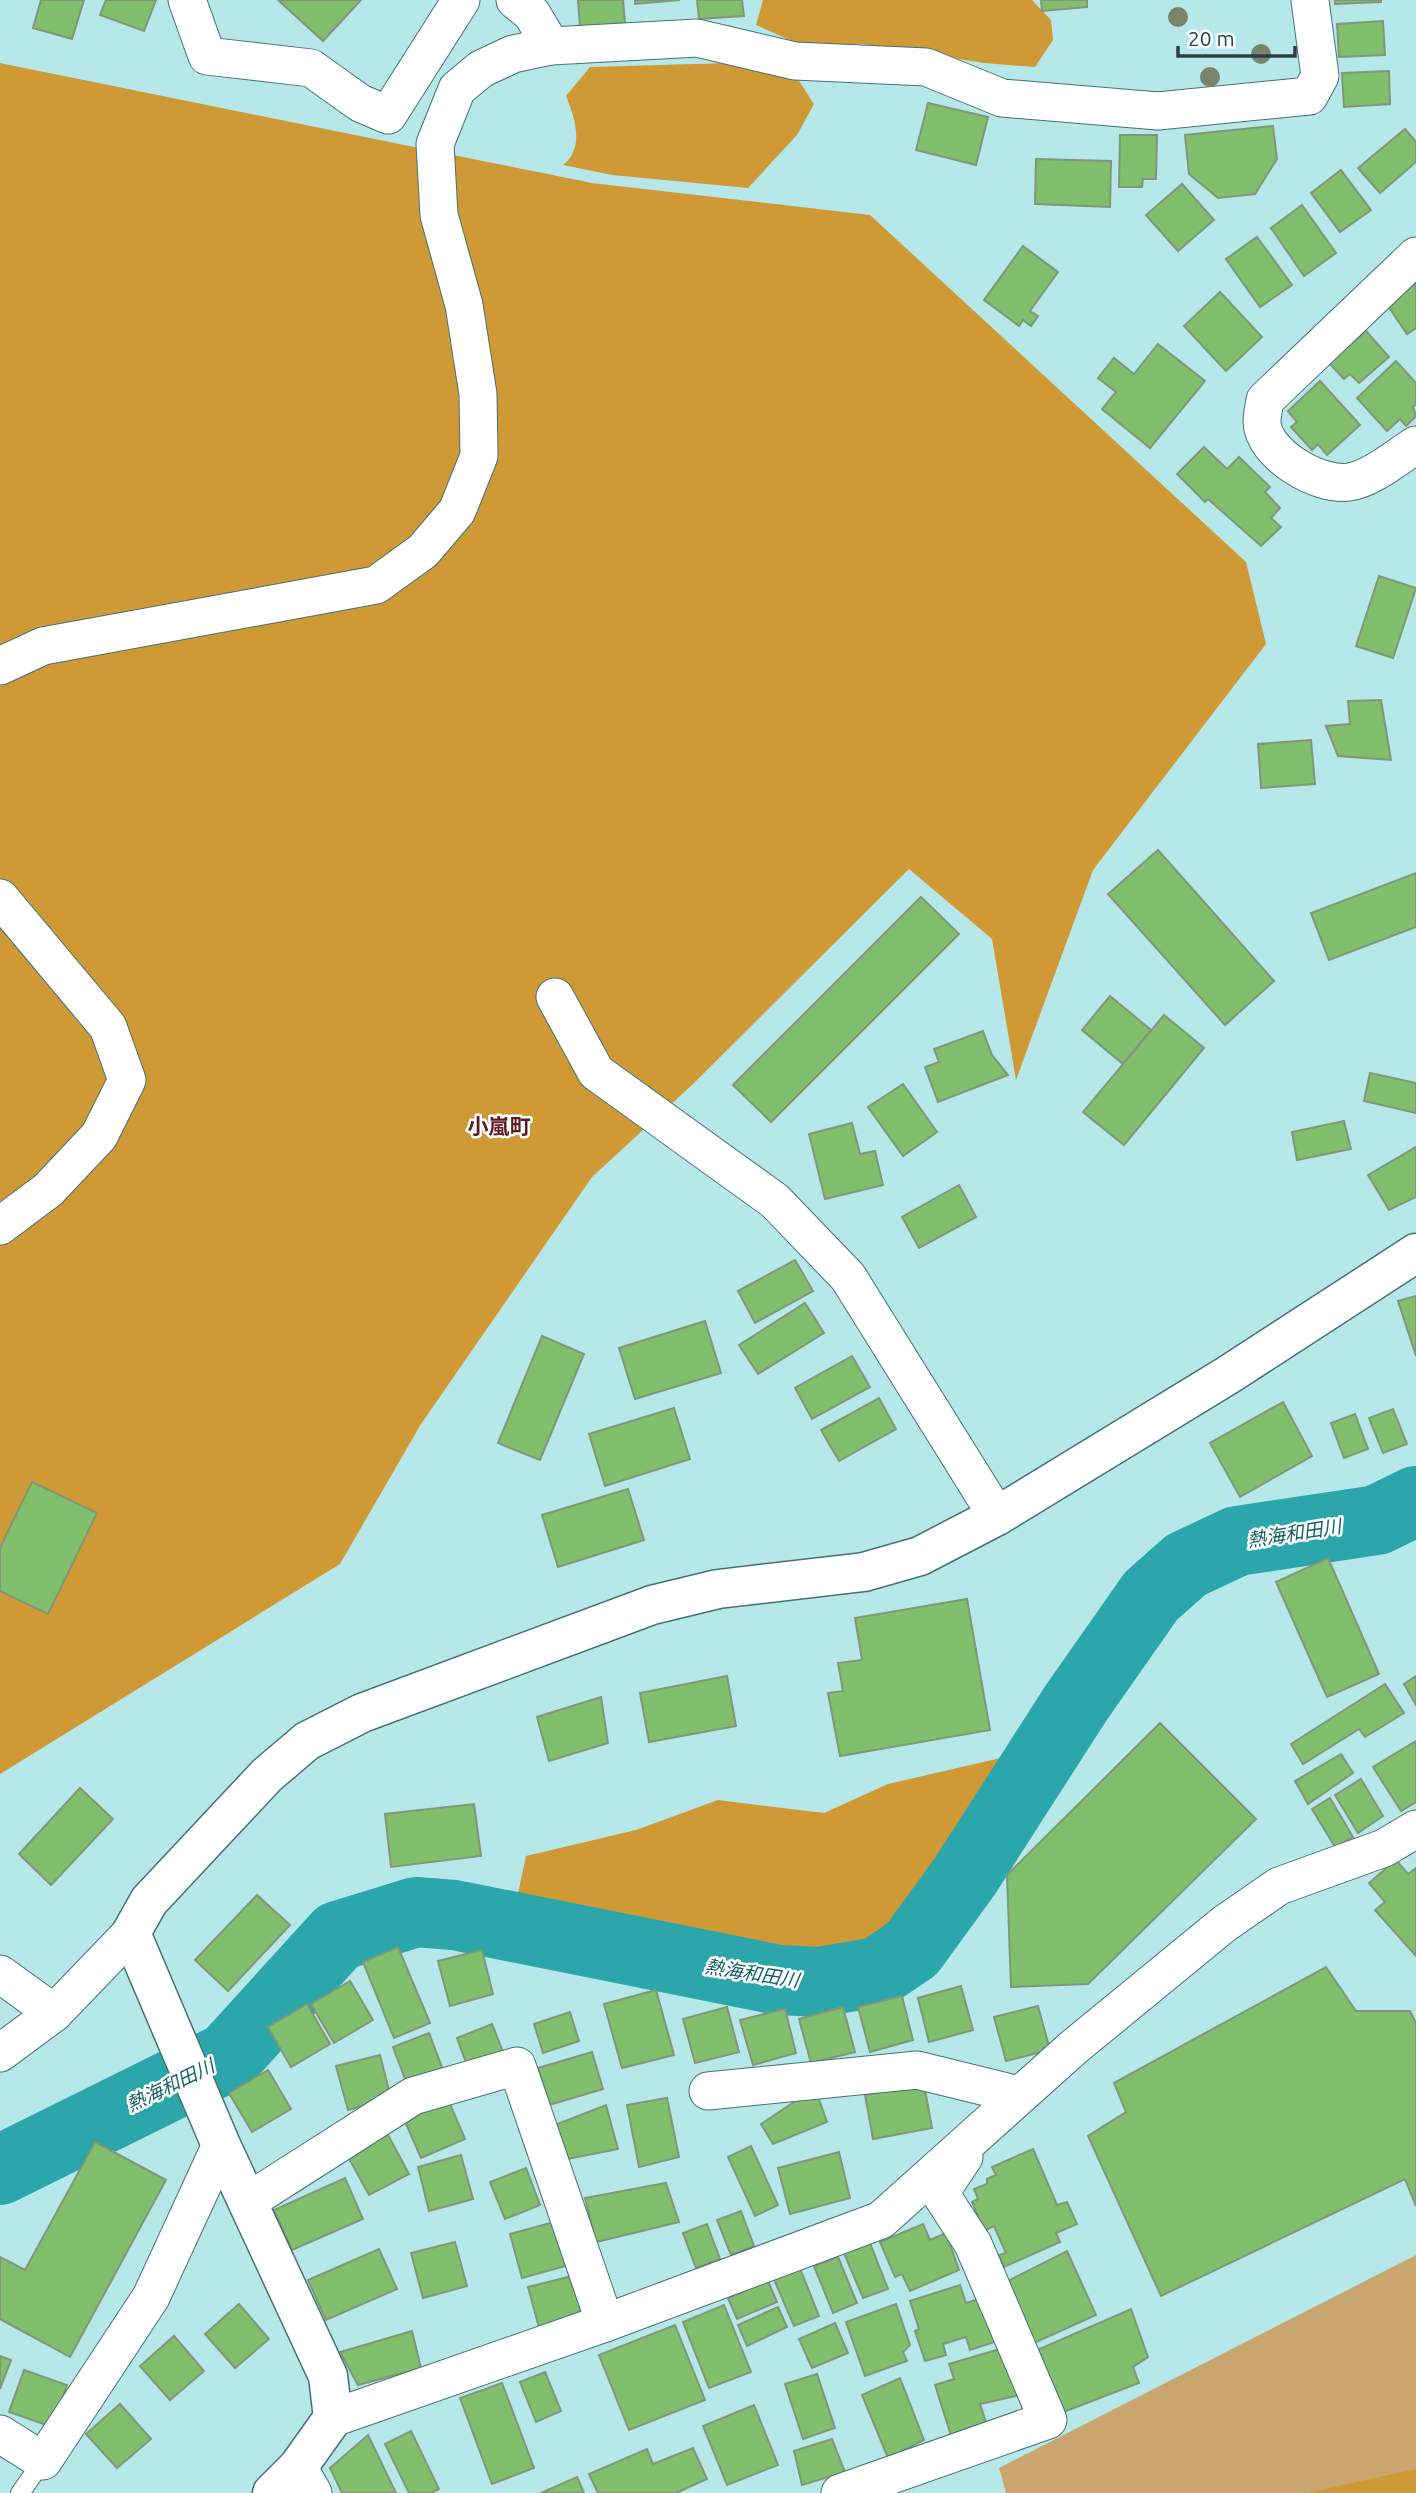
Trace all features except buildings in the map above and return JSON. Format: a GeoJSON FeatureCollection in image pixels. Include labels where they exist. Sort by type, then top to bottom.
{"type":"FeatureCollection","features":[{"type":"Feature","properties":{"kind":"street"},"geometry":{"type":"LineString","coordinates":[[187,0],[207,55],[311,68],[360,103],[388,115],[461,0]]}},
{"type":"Feature","properties":{"kind":"street"},"geometry":{"type":"LineString","coordinates":[[0,666],[43,646],[376,584],[424,551],[457,511],[479,456],[478,394],[464,305],[439,215],[435,144],[457,89],[481,69],[502,59],[551,46],[697,38],[795,61],[926,66],[1002,98],[1158,111],[1309,96],[1320,76],[1310,0]]}},
{"type":"Feature","properties":{"kind":"street"},"geometry":{"type":"LineString","coordinates":[[531,5],[551,46]]}},
{"type":"Feature","properties":{"kind":"street"},"geometry":{"type":"LineString","coordinates":[[1416,256],[1265,400],[1262,423],[1269,443],[1293,466],[1316,477],[1349,483],[1416,445]]}},
{"type":"Feature","properties":{"kind":"street"},"geometry":{"type":"LineString","coordinates":[[0,898],[108,1027],[127,1080],[99,1136],[48,1190],[0,1226]]}},
{"type":"Feature","properties":{"kind":"street"},"geometry":{"type":"LineString","coordinates":[[555,997],[596,1072],[775,1201],[848,1277],[996,1516]]}},
{"type":"Feature","properties":{"kind":"street"},"geometry":{"type":"LineString","coordinates":[[0,2053],[54,2013],[131,1933],[149,1901],[267,1775],[307,1741],[362,1713],[652,1605],[718,1589],[864,1572],[920,1556],[996,1516],[1228,1375],[1416,1253]]}},
{"type":"Feature","properties":{"kind":"street"},"geometry":{"type":"LineString","coordinates":[[333,2418],[605,2323],[881,2220],[985,2125],[1224,1924],[1279,1886],[1384,1848],[1416,1829]]}},
{"type":"Feature","properties":{"kind":"street"},"geometry":{"type":"LineString","coordinates":[[131,1933],[221,2145],[328,2376],[333,2418],[294,2484]]}},
{"type":"Feature","properties":{"kind":"street"},"geometry":{"type":"LineString","coordinates":[[0,1974],[54,2013]]}},
{"type":"Feature","properties":{"kind":"street"},"geometry":{"type":"LineString","coordinates":[[247,2202],[413,2096],[517,2066],[605,2323]]}},
{"type":"Feature","properties":{"kind":"street"},"geometry":{"type":"LineString","coordinates":[[708,2091],[917,2070],[1020,2095]]}},
{"type":"Feature","properties":{"kind":"street"},"geometry":{"type":"LineString","coordinates":[[840,2493],[1048,2420],[972,2244],[940,2193],[985,2125]]}},
{"type":"Feature","properties":{"kind":"street"},"geometry":{"type":"LineString","coordinates":[[0,2434],[43,2460],[151,2297],[221,2145]]}},
{"type":"Feature","properties":{"kind":"lane"},"geometry":{"type":"LineString","coordinates":[[20,2493],[43,2460]]}},
{"type":"Feature","properties":{"kind":"shaded area"},"geometry":{"type":"Polygon","coordinates":[[[763,0],[1032,0],[1051,20],[1053,40],[1035,67],[984,63],[863,44],[799,44],[756,25],[763,0]]]}},
{"type":"Feature","properties":{"kind":"shaded area"},"geometry":{"type":"Polygon","coordinates":[[[765,62],[799,81],[814,104],[797,135],[748,188],[612,175],[563,165],[570,158],[576,141],[575,123],[566,96],[590,67],[765,62]]]}},
{"type":"Feature","properties":{"kind":"shaded area"},"geometry":{"type":"Polygon","coordinates":[[[0,63],[592,183],[870,215],[1246,562],[1266,644],[1093,870],[1016,1080],[992,939],[909,869],[692,1085],[592,1177],[421,1424],[340,1564],[0,1774],[0,63]]]}},
{"type":"Feature","properties":{"kind":"shaded area"},"geometry":{"type":"Polygon","coordinates":[[[1048,1747],[924,1956],[795,1994],[545,1933],[517,1898],[526,1856],[636,1830],[718,1800],[824,1813],[888,1784],[1048,1747]]]}},
{"type":"Feature","properties":{"kind":"shaded area"},"geometry":{"type":"Polygon","coordinates":[[[1416,2255],[1416,2477],[1351,2493],[1006,2493],[999,2468],[1416,2255]]]}},
{"type":"Feature","properties":{"kind":"shaded area"},"geometry":{"type":"Polygon","coordinates":[[[1416,2469],[1416,2493],[1307,2493],[1416,2469]]]}},
{"type":"Feature","properties":{"kind":"waterway","name":"熱海和田川"},"geometry":{"type":"LineString","coordinates":[[0,2170],[228,2057],[338,1936],[416,1912],[454,1915],[779,1980],[819,1982],[878,1972],[912,1949],[965,1876],[1076,1703],[1151,1596],[1186,1565],[1237,1541],[1377,1520],[1416,1501]]}},
{"type":"Feature","properties":{"kind":"district","name":"小嵐町"},"geometry":{"type":"Point","coordinates":[499,1126]}}]}
